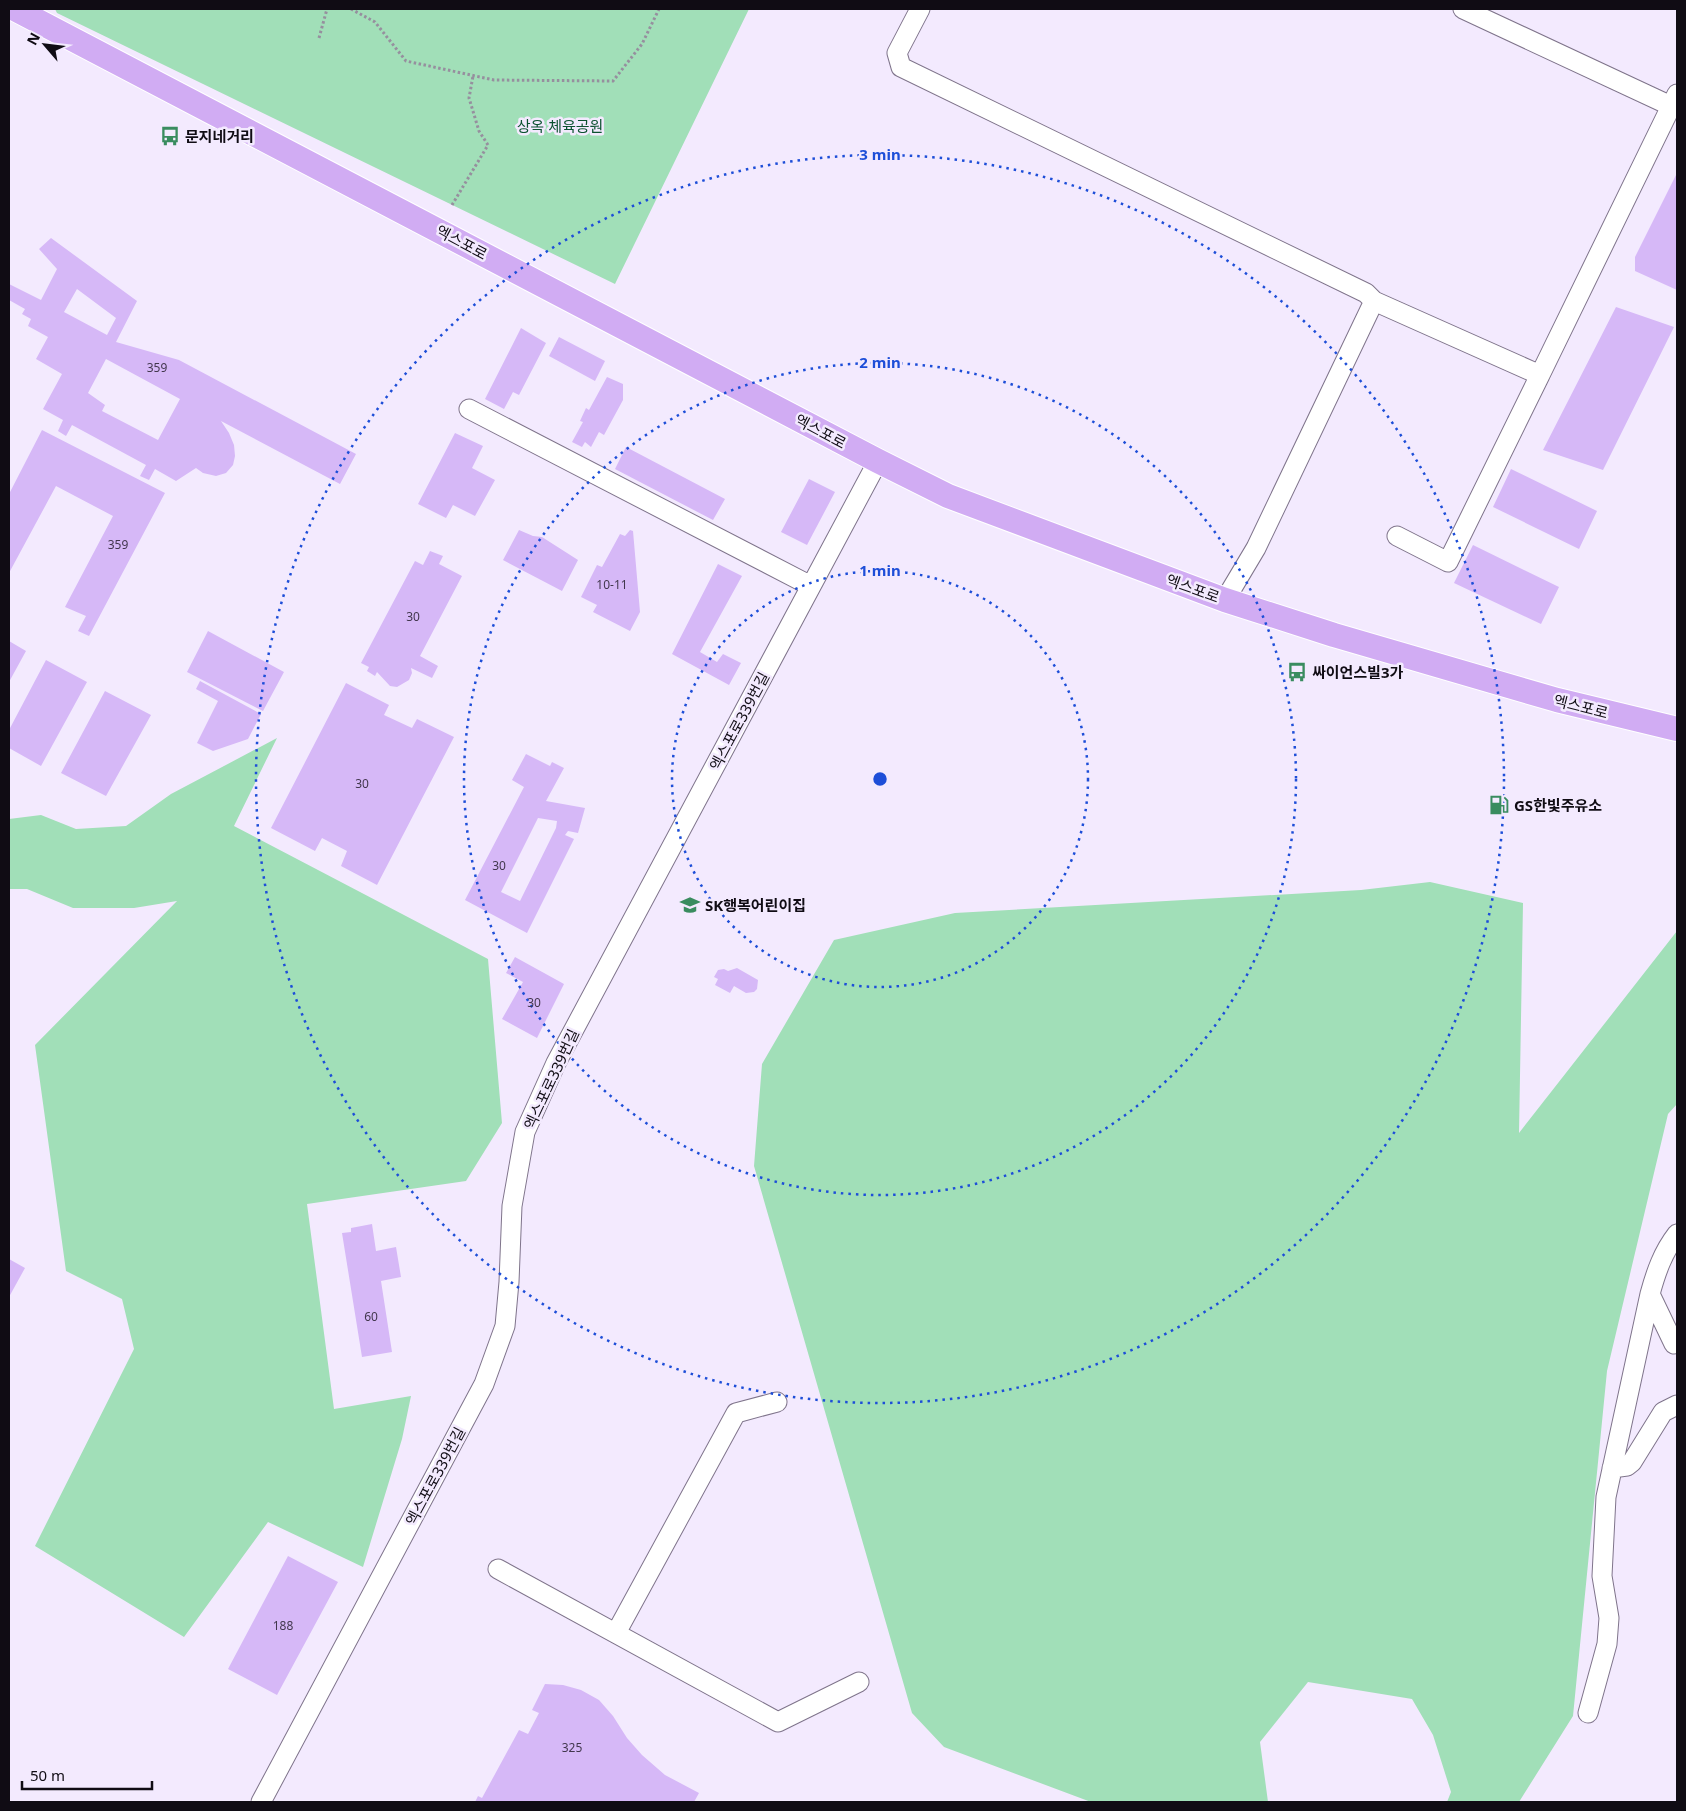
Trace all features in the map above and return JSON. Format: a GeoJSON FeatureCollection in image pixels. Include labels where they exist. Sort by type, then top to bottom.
{"type":"FeatureCollection","features":[{"type":"Feature","properties":{"kind":"main road","name":"엑스포로"},"geometry":{"type":"LineString","coordinates":[[15,9],[948,496],[1224,600],[1334,635],[1548,698],[1677,729]]}},
{"type":"Feature","properties":{"kind":"street"},"geometry":{"type":"LineString","coordinates":[[920,9],[898,53],[901,67],[1366,292],[1374,301],[1540,374]]}},
{"type":"Feature","properties":{"kind":"street"},"geometry":{"type":"LineString","coordinates":[[1397,536],[1448,562],[1674,100],[1463,9]]}},
{"type":"Feature","properties":{"kind":"street"},"geometry":{"type":"LineString","coordinates":[[1224,600],[1256,548],[1374,301]]}},
{"type":"Feature","properties":{"kind":"street"},"geometry":{"type":"LineString","coordinates":[[469,409],[811,586]]}},
{"type":"Feature","properties":{"kind":"street","name":"엑스포로339번길"},"geometry":{"type":"LineString","coordinates":[[261,1802],[484,1384],[505,1326],[510,1282],[512,1206],[526,1132],[556,1063],[878,461]]}},
{"type":"Feature","properties":{"kind":"street"},"geometry":{"type":"LineString","coordinates":[[1588,1713],[1607,1644],[1609,1618],[1602,1576],[1606,1497],[1657,1268],[1677,1234]]}},
{"type":"Feature","properties":{"kind":"street"},"geometry":{"type":"LineString","coordinates":[[1650,1294],[1674,1344]]}},
{"type":"Feature","properties":{"kind":"street"},"geometry":{"type":"LineString","coordinates":[[616,1633],[736,1413],[777,1402]]}},
{"type":"Feature","properties":{"kind":"street"},"geometry":{"type":"LineString","coordinates":[[1612,1468],[1628,1466],[1663,1412],[1677,1405]]}},
{"type":"Feature","properties":{"kind":"street"},"geometry":{"type":"LineString","coordinates":[[498,1569],[778,1722],[859,1682]]}},
{"type":"Feature","properties":{"kind":"path"},"geometry":{"type":"LineString","coordinates":[[319,38],[327,9]]}},
{"type":"Feature","properties":{"kind":"path"},"geometry":{"type":"LineString","coordinates":[[351,9],[375,22],[406,61],[494,80],[613,80],[642,44],[660,9]]}},
{"type":"Feature","properties":{"kind":"path"},"geometry":{"type":"LineString","coordinates":[[452,205],[488,145],[479,131],[469,98],[473,76]]}},
{"type":"Feature","properties":{"kind":"green space","name":"상옥 체육공원"},"geometry":{"type":"Polygon","coordinates":[[[55,9],[749,9],[615,284],[57,13],[55,9]]]}},
{"type":"Feature","properties":{"kind":"green space"},"geometry":{"type":"Polygon","coordinates":[[[277,738],[234,826],[488,959],[502,1123],[466,1181],[307,1204],[334,1409],[411,1396],[402,1439],[363,1567],[268,1522],[184,1637],[35,1546],[134,1349],[122,1299],[66,1271],[35,1045],[177,901],[134,908],[73,908],[27,889],[9,889],[9,819],[41,815],[76,829],[126,826],[171,794],[277,738]]]}},
{"type":"Feature","properties":{"kind":"green space"},"geometry":{"type":"Polygon","coordinates":[[[1430,882],[1523,903],[1519,1133],[1677,931],[1677,1104],[1668,1114],[1607,1371],[1573,1716],[1519,1802],[1447,1802],[1451,1792],[1433,1735],[1412,1699],[1308,1682],[1260,1742],[1268,1802],[1091,1802],[944,1747],[912,1713],[754,1166],[762,1064],[834,940],[955,913],[1361,890],[1430,882]]]}},
{"type":"Feature","properties":{"kind":"building"},"geometry":{"type":"Polygon","coordinates":[[[1677,173],[1677,290],[1635,271],[1635,257],[1677,173]]]}},
{"type":"Feature","properties":{"kind":"building"},"geometry":{"type":"Polygon","coordinates":[[[51,238],[137,301],[116,342],[179,360],[356,454],[340,484],[221,421],[234,445],[235,456],[233,465],[226,473],[216,476],[203,473],[196,468],[176,481],[155,469],[149,480],[140,476],[146,465],[72,425],[66,436],[58,431],[63,420],[43,409],[62,374],[36,359],[48,337],[28,326],[31,319],[22,314],[25,309],[9,300],[9,284],[41,300],[57,269],[39,249],[51,238]],[[77,289],[64,312],[107,335],[116,318],[77,289]],[[106,359],[88,393],[105,405],[102,411],[158,440],[180,399],[106,359]]]}},
{"type":"Feature","properties":{"kind":"building"},"geometry":{"type":"Polygon","coordinates":[[[1616,307],[1674,327],[1603,470],[1543,450],[1616,307]]]}},
{"type":"Feature","properties":{"kind":"building"},"geometry":{"type":"Polygon","coordinates":[[[521,328],[546,343],[519,395],[513,392],[504,409],[485,399],[521,328]]]}},
{"type":"Feature","properties":{"kind":"building"},"geometry":{"type":"Polygon","coordinates":[[[559,337],[605,361],[595,381],[549,356],[559,337]]]}},
{"type":"Feature","properties":{"kind":"building"},"geometry":{"type":"Polygon","coordinates":[[[607,377],[623,384],[623,400],[604,435],[599,432],[591,447],[585,442],[582,447],[572,442],[583,422],[580,421],[586,408],[589,410],[607,377]]]}},
{"type":"Feature","properties":{"kind":"building"},"geometry":{"type":"Polygon","coordinates":[[[42,430],[165,493],[89,636],[78,631],[86,616],[65,607],[113,516],[56,486],[9,573],[9,494],[42,430]]]}},
{"type":"Feature","properties":{"kind":"building"},"geometry":{"type":"Polygon","coordinates":[[[455,433],[483,446],[472,468],[495,480],[475,516],[453,505],[446,518],[418,504],[455,433]]]}},
{"type":"Feature","properties":{"kind":"building"},"geometry":{"type":"Polygon","coordinates":[[[626,447],[725,499],[713,520],[615,469],[626,447]]]}},
{"type":"Feature","properties":{"kind":"building"},"geometry":{"type":"Polygon","coordinates":[[[1511,469],[1597,511],[1579,549],[1493,507],[1511,469]]]}},
{"type":"Feature","properties":{"kind":"building"},"geometry":{"type":"Polygon","coordinates":[[[809,479],[835,492],[807,545],[781,532],[809,479]]]}},
{"type":"Feature","properties":{"kind":"building"},"geometry":{"type":"Polygon","coordinates":[[[519,530],[533,536],[542,537],[578,560],[562,591],[503,560],[519,530]]]}},
{"type":"Feature","properties":{"kind":"building"},"geometry":{"type":"Polygon","coordinates":[[[630,530],[633,531],[640,612],[630,631],[593,612],[597,605],[581,597],[597,565],[602,567],[620,534],[625,536],[630,530]]]}},
{"type":"Feature","properties":{"kind":"building"},"geometry":{"type":"Polygon","coordinates":[[[1473,545],[1559,587],[1541,624],[1454,583],[1473,545]]]}},
{"type":"Feature","properties":{"kind":"building"},"geometry":{"type":"Polygon","coordinates":[[[430,551],[443,556],[439,564],[462,576],[420,656],[438,666],[432,678],[411,668],[412,673],[409,680],[397,687],[390,686],[377,672],[375,676],[367,671],[369,667],[361,663],[415,561],[423,565],[430,551]]]}},
{"type":"Feature","properties":{"kind":"building"},"geometry":{"type":"Polygon","coordinates":[[[718,564],[742,576],[700,652],[717,662],[723,654],[741,663],[729,685],[672,654],[718,564]]]}},
{"type":"Feature","properties":{"kind":"building"},"geometry":{"type":"Polygon","coordinates":[[[208,631],[284,672],[263,711],[187,672],[208,631]]]}},
{"type":"Feature","properties":{"kind":"building"},"geometry":{"type":"Polygon","coordinates":[[[9,641],[26,651],[9,682],[9,641]]]}},
{"type":"Feature","properties":{"kind":"building"},"geometry":{"type":"Polygon","coordinates":[[[46,660],[87,682],[41,766],[9,748],[9,730],[46,660]]]}},
{"type":"Feature","properties":{"kind":"building"},"geometry":{"type":"Polygon","coordinates":[[[200,681],[261,714],[248,739],[213,751],[197,743],[218,701],[196,689],[200,681]]]}},
{"type":"Feature","properties":{"kind":"building"},"geometry":{"type":"Polygon","coordinates":[[[346,683],[389,705],[384,715],[412,728],[417,719],[454,737],[377,885],[341,866],[347,851],[322,838],[315,851],[271,828],[346,683]]]}},
{"type":"Feature","properties":{"kind":"building"},"geometry":{"type":"Polygon","coordinates":[[[105,691],[151,715],[106,796],[61,773],[105,691]]]}},
{"type":"Feature","properties":{"kind":"building"},"geometry":{"type":"Polygon","coordinates":[[[526,754],[550,766],[552,762],[564,768],[546,801],[585,808],[578,833],[568,831],[565,835],[574,839],[527,933],[465,900],[524,787],[512,780],[526,754]],[[538,818],[501,892],[520,901],[556,828],[557,821],[538,818]]]}},
{"type":"Feature","properties":{"kind":"building"},"geometry":{"type":"Polygon","coordinates":[[[515,957],[564,984],[537,1038],[502,1019],[523,982],[506,973],[515,957]]]}},
{"type":"Feature","properties":{"kind":"building"},"geometry":{"type":"Polygon","coordinates":[[[737,968],[758,980],[757,989],[754,992],[746,993],[734,986],[730,993],[715,985],[718,979],[714,977],[718,970],[724,969],[728,971],[737,968]]]}},
{"type":"Feature","properties":{"kind":"building"},"geometry":{"type":"Polygon","coordinates":[[[372,1224],[376,1251],[396,1247],[401,1277],[381,1281],[392,1352],[362,1357],[342,1233],[351,1232],[351,1228],[372,1224]]]}},
{"type":"Feature","properties":{"kind":"building"},"geometry":{"type":"Polygon","coordinates":[[[9,1259],[25,1268],[9,1297],[9,1259]]]}},
{"type":"Feature","properties":{"kind":"building"},"geometry":{"type":"Polygon","coordinates":[[[288,1556],[338,1582],[277,1695],[228,1669],[288,1556]]]}},
{"type":"Feature","properties":{"kind":"building"},"geometry":{"type":"Polygon","coordinates":[[[545,1684],[563,1685],[581,1690],[599,1700],[642,1755],[665,1775],[699,1793],[694,1802],[475,1802],[478,1796],[482,1798],[519,1730],[528,1734],[539,1713],[532,1710],[545,1684]]]}},
{"type":"Feature","properties":{"kind":"place","name":"문지네거리"},"geometry":{"type":"Point","coordinates":[170,136]}},
{"type":"Feature","properties":{"kind":"place","name":"싸이언스빌3가"},"geometry":{"type":"Point","coordinates":[1297,672]}},
{"type":"Feature","properties":{"kind":"place","name":"GS한빛주유소"},"geometry":{"type":"Point","coordinates":[1499,805]}},
{"type":"Feature","properties":{"kind":"place","name":"SK행복어린이집"},"geometry":{"type":"Point","coordinates":[690,905]}}]}
